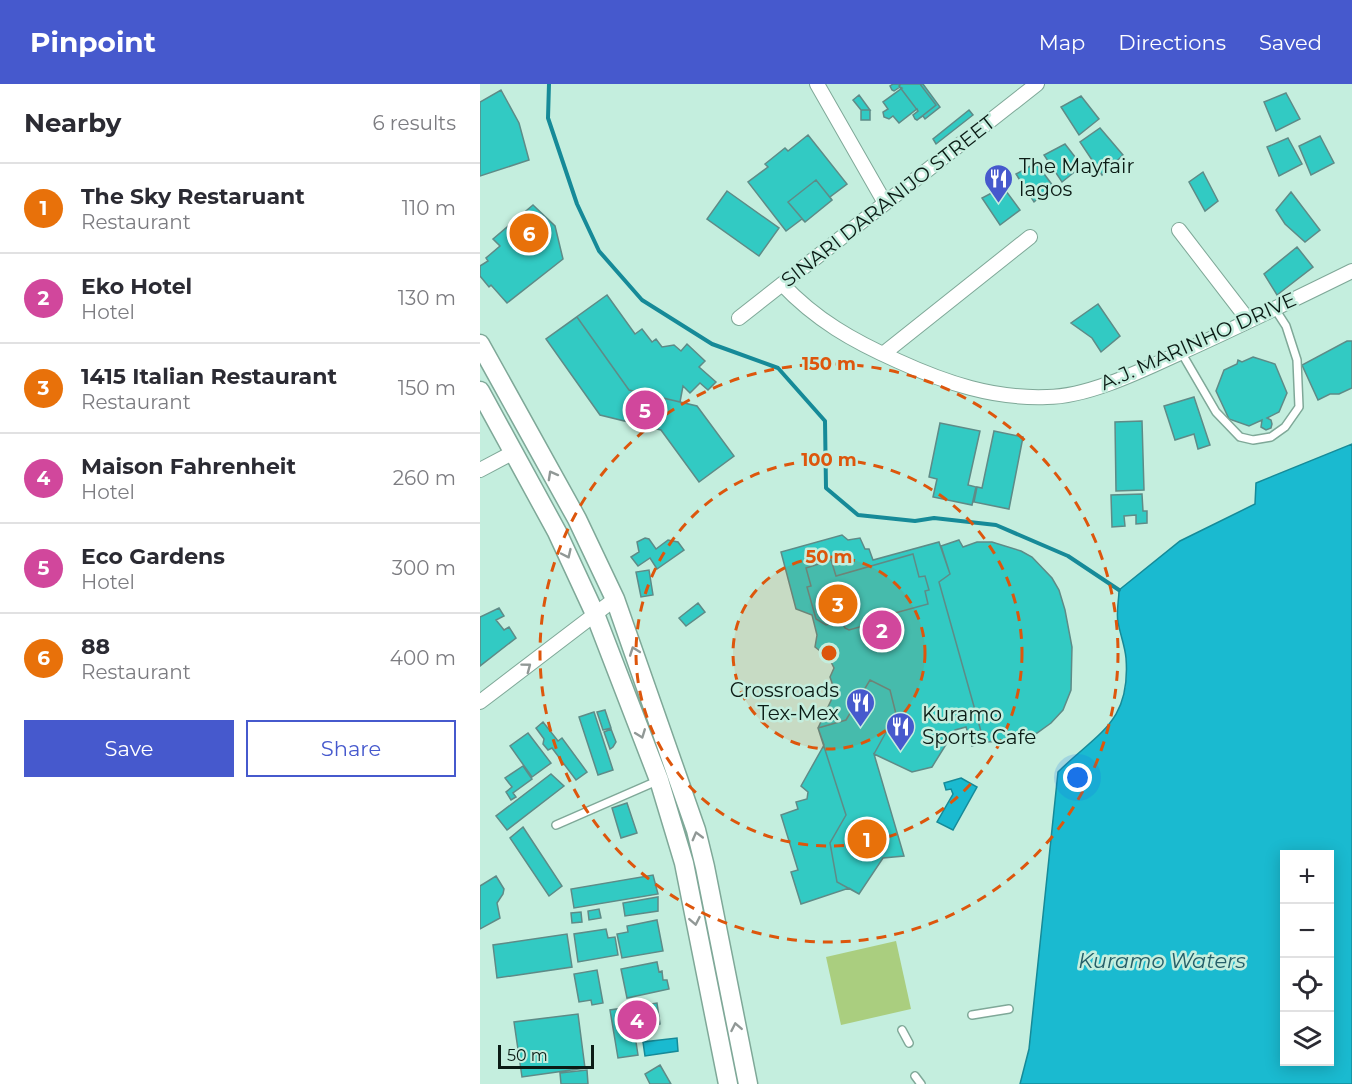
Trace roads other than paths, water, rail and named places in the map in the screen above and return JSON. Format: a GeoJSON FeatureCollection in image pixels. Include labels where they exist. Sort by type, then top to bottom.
{"type":"FeatureCollection","features":[{"type":"Feature","properties":{"kind":"main road"},"geometry":{"type":"LineString","coordinates":[[480,344],[577,519],[615,599],[696,830],[748,1084]]}},
{"type":"Feature","properties":{"kind":"main road"},"geometry":{"type":"LineString","coordinates":[[480,391],[557,532],[595,614],[659,780],[684,863],[728,1084]]}},
{"type":"Feature","properties":{"kind":"street"},"geometry":{"type":"LineString","coordinates":[[817,84],[885,203]]}},
{"type":"Feature","properties":{"kind":"street","name":"SINARI DARANIJO STREET"},"geometry":{"type":"LineString","coordinates":[[739,318],[1036,84]]}},
{"type":"Feature","properties":{"kind":"street"},"geometry":{"type":"LineString","coordinates":[[1179,230],[1249,321]]}},
{"type":"Feature","properties":{"kind":"street"},"geometry":{"type":"LineString","coordinates":[[883,354],[1030,237]]}},
{"type":"Feature","properties":{"kind":"street","name":"A.J. MARINHO DRIVE"},"geometry":{"type":"LineString","coordinates":[[782,284],[801,304],[838,332],[926,373],[977,391],[1049,398],[1086,390],[1141,371],[1352,271]]}},
{"type":"Feature","properties":{"kind":"street"},"geometry":{"type":"LineString","coordinates":[[480,470],[514,452]]}},
{"type":"Feature","properties":{"kind":"street"},"geometry":{"type":"LineString","coordinates":[[480,702],[615,599]]}},
{"type":"Feature","properties":{"kind":"lane"},"geometry":{"type":"LineString","coordinates":[[1181,352],[1216,412],[1240,437],[1252,440],[1271,437],[1286,427],[1299,407],[1297,360],[1286,326],[1275,309]]}},
{"type":"Feature","properties":{"kind":"lane"},"geometry":{"type":"LineString","coordinates":[[556,825],[659,780]]}},
{"type":"Feature","properties":{"kind":"lane"},"geometry":{"type":"LineString","coordinates":[[972,1015],[1009,1009]]}},
{"type":"Feature","properties":{"kind":"lane"},"geometry":{"type":"LineString","coordinates":[[902,1030],[909,1043]]}},
{"type":"Feature","properties":{"kind":"lane"},"geometry":{"type":"LineString","coordinates":[[915,1076],[921,1084]]}},
{"type":"Feature","properties":{"kind":"water","name":"Kuramo Waters"},"geometry":{"type":"Polygon","coordinates":[[[1352,444],[1352,1084],[1020,1084],[1029,1049],[1058,772],[1108,725],[1123,698],[1126,658],[1117,618],[1119,590],[1180,541],[1255,504],[1256,483],[1352,444]]]}},
{"type":"Feature","properties":{"kind":"water"},"geometry":{"type":"Polygon","coordinates":[[[961,778],[977,787],[953,830],[937,822],[953,794],[951,789],[946,790],[944,783],[961,778]]]}},
{"type":"Feature","properties":{"kind":"water"},"geometry":{"type":"Polygon","coordinates":[[[677,1038],[678,1051],[645,1056],[643,1042],[677,1038]]]}},
{"type":"Feature","properties":{"kind":"waterway"},"geometry":{"type":"LineString","coordinates":[[549,84],[548,118],[577,204],[599,251],[642,300],[712,344],[778,368],[825,421],[826,488],[858,515],[915,521],[934,518],[996,525],[1068,556],[1119,590]]}},
{"type":"Feature","properties":{"kind":"place","name":"The Mayfair lagos"},"geometry":{"type":"Point","coordinates":[998,204]}},
{"type":"Feature","properties":{"kind":"place","name":"88"},"geometry":{"type":"Point","coordinates":[529,233]}},
{"type":"Feature","properties":{"kind":"place","name":"Eco Gardens"},"geometry":{"type":"Point","coordinates":[645,410]}},
{"type":"Feature","properties":{"kind":"place","name":"1415 Italian Restaurant"},"geometry":{"type":"Point","coordinates":[838,604]}},
{"type":"Feature","properties":{"kind":"place","name":"Eko Hotel"},"geometry":{"type":"Point","coordinates":[882,630]}},
{"type":"Feature","properties":{"kind":"place","name":"Crossroads Tex-Mex"},"geometry":{"type":"Point","coordinates":[860,728]}},
{"type":"Feature","properties":{"kind":"place","name":"Kuramo Sports Cafe"},"geometry":{"type":"Point","coordinates":[901,752]}},
{"type":"Feature","properties":{"kind":"place","name":"The Sky Restaruant"},"geometry":{"type":"Point","coordinates":[867,839]}},
{"type":"Feature","properties":{"kind":"place","name":"Maison Fahrenheit"},"geometry":{"type":"Point","coordinates":[637,1020]}}]}
